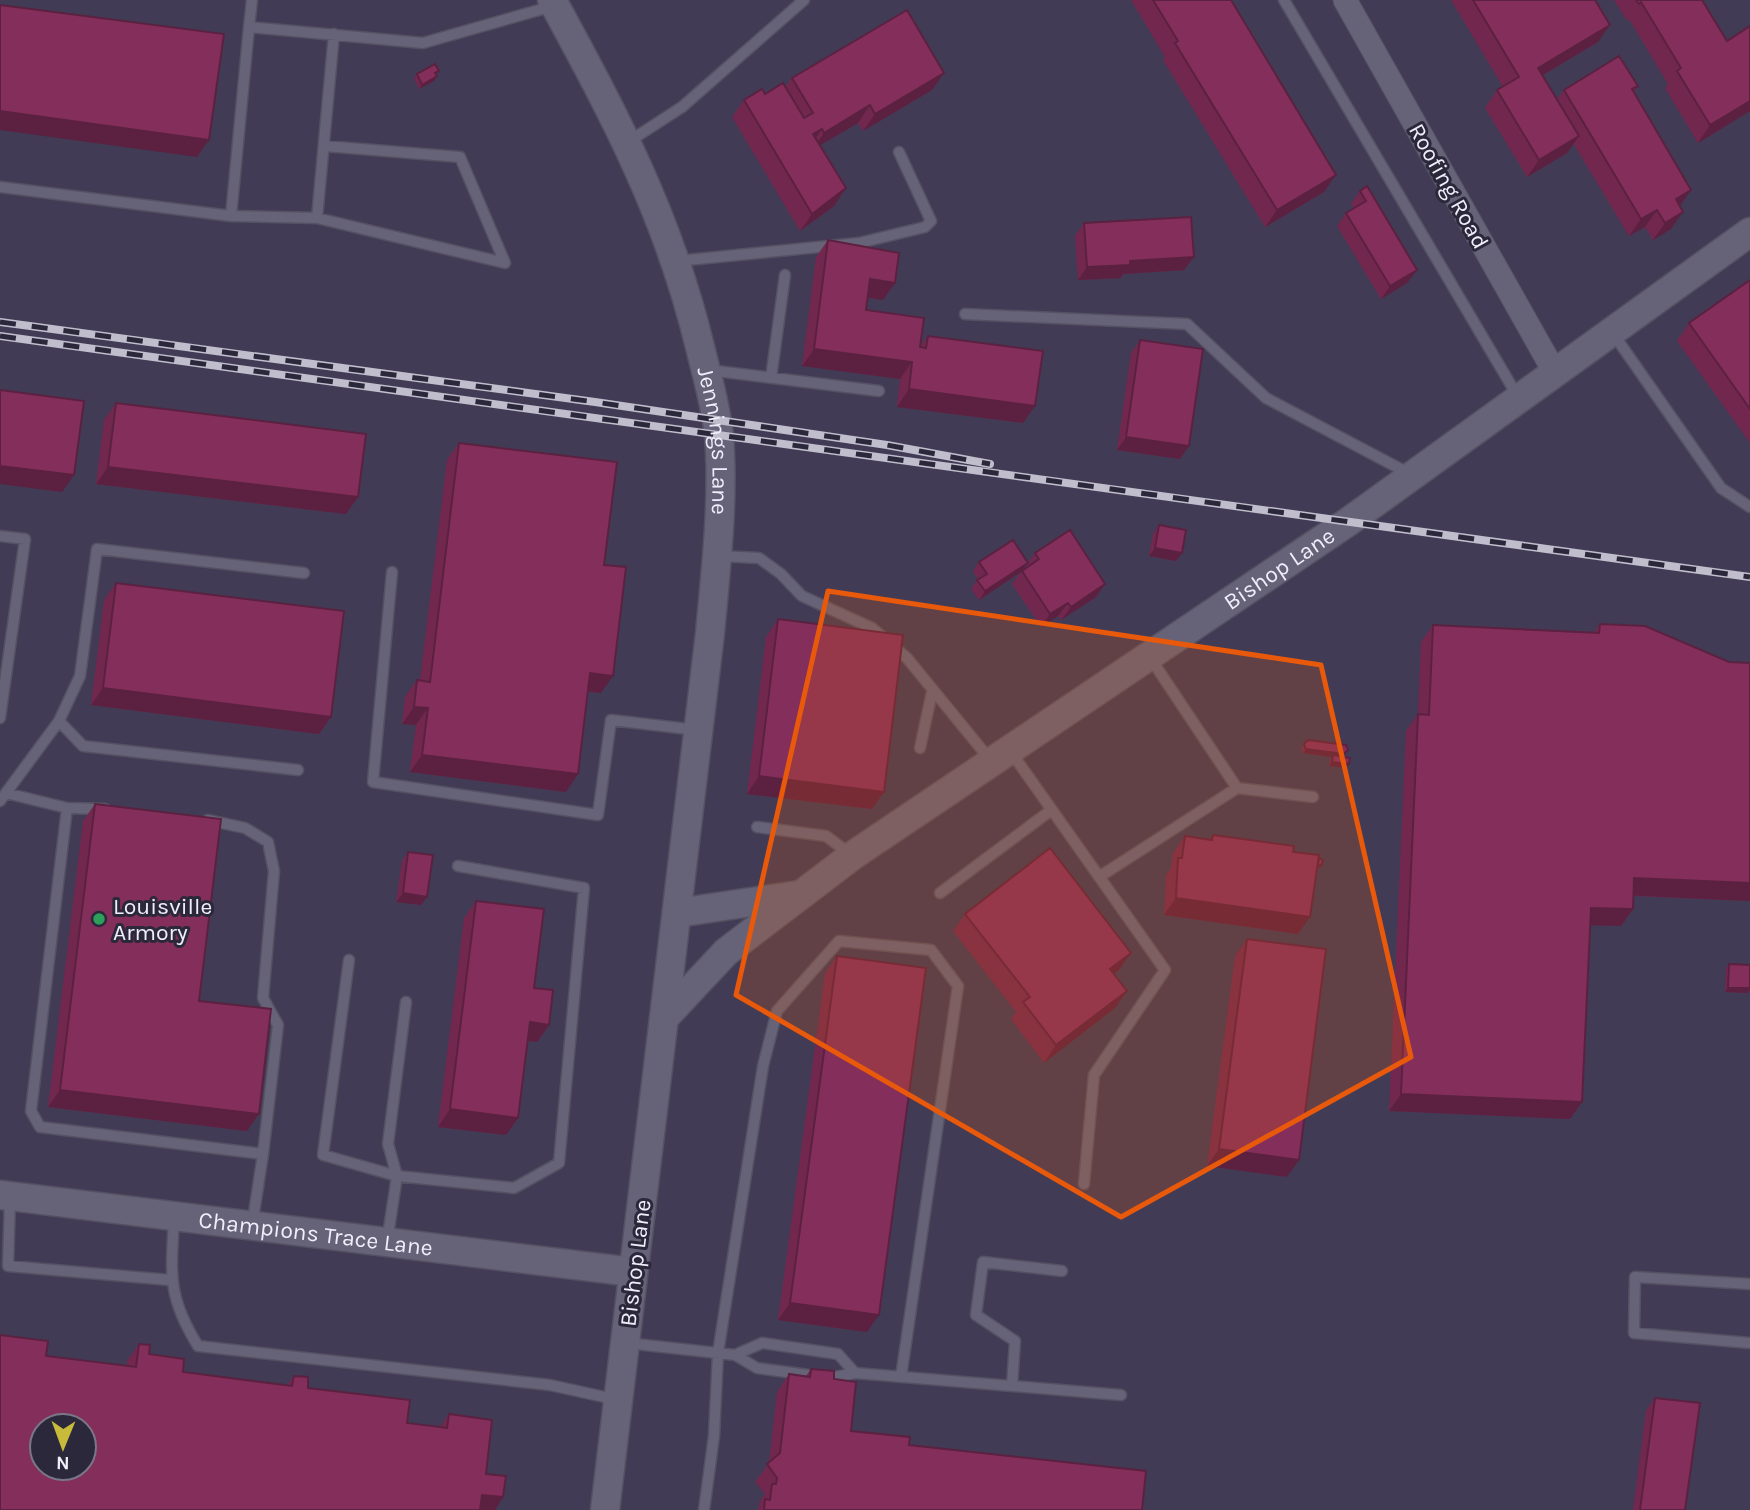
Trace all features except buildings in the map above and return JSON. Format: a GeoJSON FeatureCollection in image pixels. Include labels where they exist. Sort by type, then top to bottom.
{"type":"FeatureCollection","features":[{"type":"Feature","properties":{"kind":"street","name":"Roofing Road"},"geometry":{"type":"LineString","coordinates":[[1345,0],[1554,371]]}},
{"type":"Feature","properties":{"kind":"street","name":"Jennings Lane"},"geometry":{"type":"LineString","coordinates":[[554,3],[628,142],[677,261],[706,370],[719,436],[716,555],[699,731],[677,913]]}},
{"type":"Feature","properties":{"kind":"street","name":"Bishop Lane"},"geometry":{"type":"LineString","coordinates":[[666,1016],[726,953],[852,856],[1348,522],[1750,232]]}},
{"type":"Feature","properties":{"kind":"street","name":"Bishop Lane"},"geometry":{"type":"LineString","coordinates":[[605,1510],[677,913],[803,894]]}},
{"type":"Feature","properties":{"kind":"street","name":"Champions Trace Lane"},"geometry":{"type":"LineString","coordinates":[[5,1195],[633,1272]]}},
{"type":"Feature","properties":{"kind":"lane"},"geometry":{"type":"LineString","coordinates":[[231,216],[252,0]]}},
{"type":"Feature","properties":{"kind":"lane"},"geometry":{"type":"LineString","coordinates":[[628,142],[682,107],[804,0]]}},
{"type":"Feature","properties":{"kind":"lane"},"geometry":{"type":"LineString","coordinates":[[1284,0],[1518,397]]}},
{"type":"Feature","properties":{"kind":"lane"},"geometry":{"type":"LineString","coordinates":[[249,27],[423,43],[554,3]]}},
{"type":"Feature","properties":{"kind":"lane"},"geometry":{"type":"LineString","coordinates":[[317,218],[334,34]]}},
{"type":"Feature","properties":{"kind":"lane"},"geometry":{"type":"LineString","coordinates":[[0,187],[231,216],[317,218],[505,263],[460,157],[324,146]]}},
{"type":"Feature","properties":{"kind":"lane"},"geometry":{"type":"LineString","coordinates":[[677,261],[859,243],[925,227],[931,221],[900,152]]}},
{"type":"Feature","properties":{"kind":"lane"},"geometry":{"type":"LineString","coordinates":[[771,377],[785,275]]}},
{"type":"Feature","properties":{"kind":"lane"},"geometry":{"type":"LineString","coordinates":[[965,314],[1187,324],[1266,398],[1412,475]]}},
{"type":"Feature","properties":{"kind":"lane"},"geometry":{"type":"LineString","coordinates":[[1611,331],[1721,488],[1750,508]]}},
{"type":"Feature","properties":{"kind":"lane"},"geometry":{"type":"LineString","coordinates":[[706,370],[879,391]]}},
{"type":"Feature","properties":{"kind":"lane"},"geometry":{"type":"LineString","coordinates":[[0,536],[25,539],[0,718]]}},
{"type":"Feature","properties":{"kind":"lane"},"geometry":{"type":"LineString","coordinates":[[117,810],[67,808],[3,797],[59,722],[80,676],[97,549],[304,573]]}},
{"type":"Feature","properties":{"kind":"lane"},"geometry":{"type":"LineString","coordinates":[[716,555],[759,558],[781,574],[802,596],[872,628],[907,658],[932,692],[1000,756],[1050,811],[1165,970],[1094,1075],[1084,1184]]}},
{"type":"Feature","properties":{"kind":"lane"},"geometry":{"type":"LineString","coordinates":[[393,572],[373,782],[598,815],[611,720],[699,731]]}},
{"type":"Feature","properties":{"kind":"lane"},"geometry":{"type":"LineString","coordinates":[[1149,656],[1237,788]]}},
{"type":"Feature","properties":{"kind":"lane"},"geometry":{"type":"LineString","coordinates":[[920,748],[932,692]]}},
{"type":"Feature","properties":{"kind":"lane"},"geometry":{"type":"LineString","coordinates":[[59,722],[83,746],[298,771]]}},
{"type":"Feature","properties":{"kind":"lane"},"geometry":{"type":"LineString","coordinates":[[1099,877],[1237,788],[1313,797]]}},
{"type":"Feature","properties":{"kind":"lane"},"geometry":{"type":"LineString","coordinates":[[67,808],[31,1111],[40,1127],[263,1154]]}},
{"type":"Feature","properties":{"kind":"lane"},"geometry":{"type":"LineString","coordinates":[[940,893],[1050,811]]}},
{"type":"Feature","properties":{"kind":"lane"},"geometry":{"type":"LineString","coordinates":[[200,820],[245,828],[268,842],[274,872],[263,998],[278,1025],[252,1226]]}},
{"type":"Feature","properties":{"kind":"lane"},"geometry":{"type":"LineString","coordinates":[[757,827],[826,836],[852,856]]}},
{"type":"Feature","properties":{"kind":"lane"},"geometry":{"type":"LineString","coordinates":[[349,960],[323,1155],[397,1176],[514,1188],[559,1163],[584,888],[458,866]]}},
{"type":"Feature","properties":{"kind":"lane"},"geometry":{"type":"LineString","coordinates":[[704,1510],[714,1436],[718,1353],[763,1066],[777,1011],[839,941],[931,950],[958,986],[901,1377]]}},
{"type":"Feature","properties":{"kind":"lane"},"geometry":{"type":"LineString","coordinates":[[387,1242],[397,1176],[388,1144],[406,1002]]}},
{"type":"Feature","properties":{"kind":"lane"},"geometry":{"type":"LineString","coordinates":[[5,1195],[4,1266],[170,1280]]}},
{"type":"Feature","properties":{"kind":"lane"},"geometry":{"type":"LineString","coordinates":[[175,1216],[170,1280],[183,1322],[198,1346],[550,1385],[618,1400]]}},
{"type":"Feature","properties":{"kind":"lane"},"geometry":{"type":"LineString","coordinates":[[1012,1386],[1015,1341],[976,1315],[983,1262],[1062,1271]]}},
{"type":"Feature","properties":{"kind":"lane"},"geometry":{"type":"LineString","coordinates":[[1750,1284],[1635,1277],[1634,1334],[1750,1343]]}},
{"type":"Feature","properties":{"kind":"lane"},"geometry":{"type":"LineString","coordinates":[[625,1342],[735,1354],[762,1343],[838,1354],[855,1373]]}},
{"type":"Feature","properties":{"kind":"lane"},"geometry":{"type":"LineString","coordinates":[[735,1354],[757,1368],[830,1378],[855,1373],[1121,1395]]}},
{"type":"Feature","properties":{"kind":"highlighted area"},"geometry":{"type":"Polygon","coordinates":[[[828,591],[1321,665],[1411,1057],[1121,1217],[736,995],[828,591]]]}},
{"type":"Feature","properties":{"kind":"shaded area"},"geometry":{"type":"Polygon","coordinates":[[[0,0],[1750,0],[1750,1510],[0,1510],[0,0]]]}},
{"type":"Feature","properties":{"kind":"railway"},"geometry":{"type":"LineString","coordinates":[[0,322],[595,402],[887,445],[990,464]]}},
{"type":"Feature","properties":{"kind":"railway"},"geometry":{"type":"LineString","coordinates":[[0,336],[1750,577]]}},
{"type":"Feature","properties":{"kind":"place","name":"Louisville Armory"},"geometry":{"type":"Point","coordinates":[99,919]}}]}
